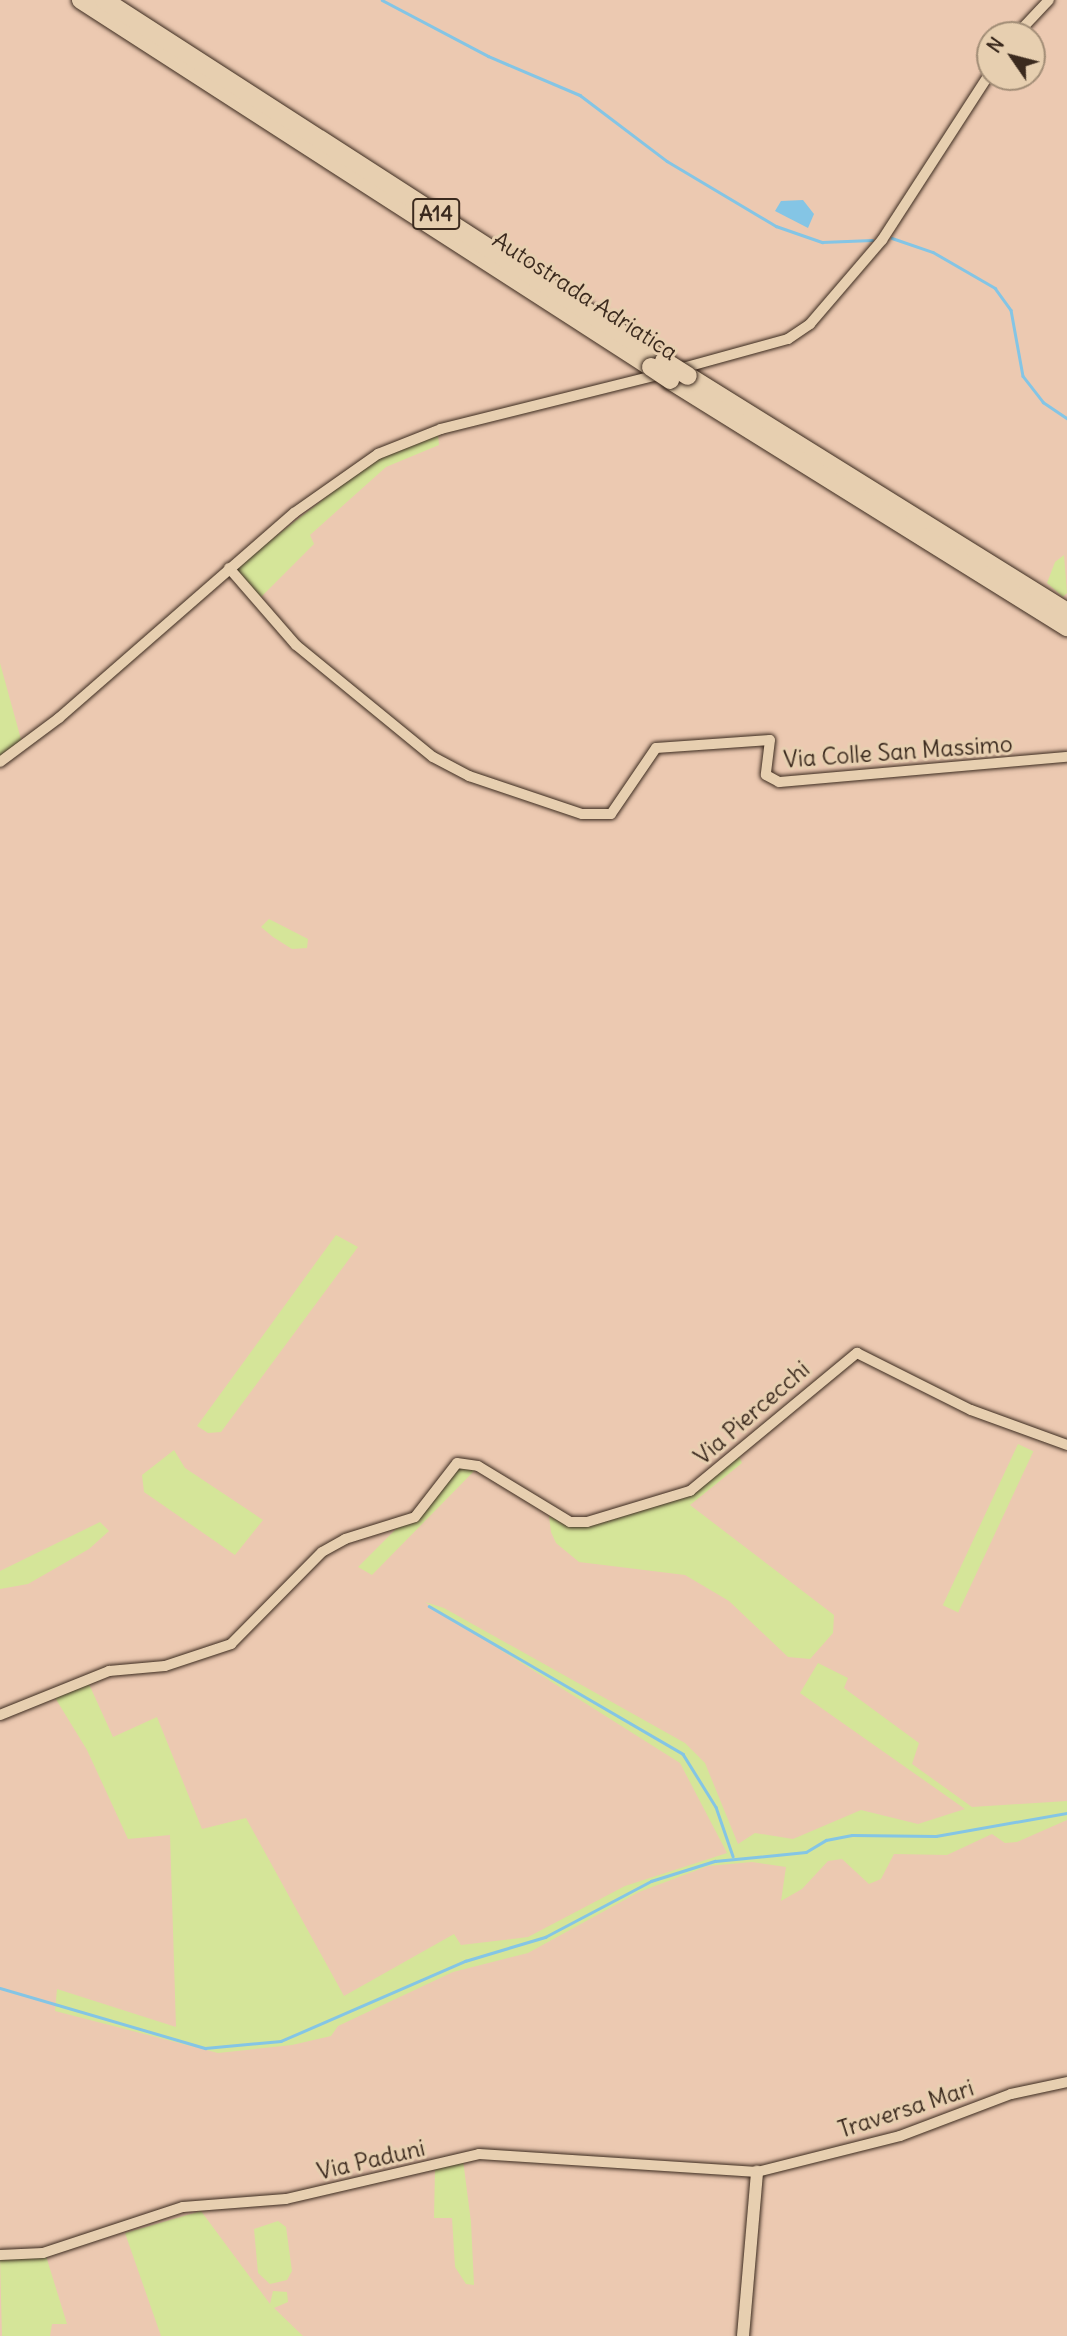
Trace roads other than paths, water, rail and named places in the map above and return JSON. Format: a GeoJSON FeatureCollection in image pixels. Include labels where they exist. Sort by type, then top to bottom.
{"type":"FeatureCollection","features":[{"type":"Feature","properties":{"kind":"highway","name":"Autostrada Adriatica"},"geometry":{"type":"LineString","coordinates":[[81,0],[204,71]]}},
{"type":"Feature","properties":{"kind":"highway","name":"Autostrada Adriatica"},"geometry":{"type":"LineString","coordinates":[[104,0],[204,71],[1067,627]]}},
{"type":"Feature","properties":{"kind":"highway","name":"Autostrada Adriatica"},"geometry":{"type":"LineString","coordinates":[[679,378],[1067,612]]}},
{"type":"Feature","properties":{"kind":"street"},"geometry":{"type":"LineString","coordinates":[[1029,21],[1049,0]]}},
{"type":"Feature","properties":{"kind":"street"},"geometry":{"type":"LineString","coordinates":[[0,762],[60,718],[294,513],[378,454],[441,429],[788,339],[851,281],[978,91]]}},
{"type":"Feature","properties":{"kind":"street","name":"Via Colle San Massimo"},"geometry":{"type":"LineString","coordinates":[[229,568],[296,645],[433,757],[469,776],[582,814],[611,814],[656,748],[770,740],[766,775],[779,782],[1067,758]]}},
{"type":"Feature","properties":{"kind":"street","name":"Via Piercecchi"},"geometry":{"type":"LineString","coordinates":[[0,1715],[109,1671],[165,1666],[231,1644],[322,1552],[345,1539],[415,1517],[457,1463],[478,1465],[570,1522],[587,1522],[690,1491],[857,1353],[971,1410],[1067,1446]]}},
{"type":"Feature","properties":{"kind":"street","name":"Traversa Mari"},"geometry":{"type":"LineString","coordinates":[[757,2172],[900,2136],[1011,2094],[1067,2082]]}},
{"type":"Feature","properties":{"kind":"street","name":"Via Paduni"},"geometry":{"type":"LineString","coordinates":[[0,2255],[43,2253],[183,2207],[286,2199],[479,2154],[757,2172]]}},
{"type":"Feature","properties":{"kind":"street"},"geometry":{"type":"LineString","coordinates":[[743,2336],[757,2172]]}},
{"type":"Feature","properties":{"kind":"water"},"geometry":{"type":"Polygon","coordinates":[[[803,200],[814,214],[808,228],[775,211],[781,201],[803,200]]]}},
{"type":"Feature","properties":{"kind":"waterway"},"geometry":{"type":"LineString","coordinates":[[382,0],[488,56],[580,95],[667,161],[776,226],[822,242],[872,240]]}},
{"type":"Feature","properties":{"kind":"waterway"},"geometry":{"type":"LineString","coordinates":[[892,238],[933,252],[995,288],[1011,310],[1023,376],[1043,402],[1067,418]]}},
{"type":"Feature","properties":{"kind":"waterway"},"geometry":{"type":"LineString","coordinates":[[429,1606],[683,1754],[716,1807],[733,1856]]}},
{"type":"Feature","properties":{"kind":"waterway"},"geometry":{"type":"LineString","coordinates":[[0,1988],[205,2048],[281,2041],[465,1961],[545,1937],[651,1881],[715,1861],[806,1852],[826,1840],[852,1835],[936,1836],[1067,1813]]}}]}
